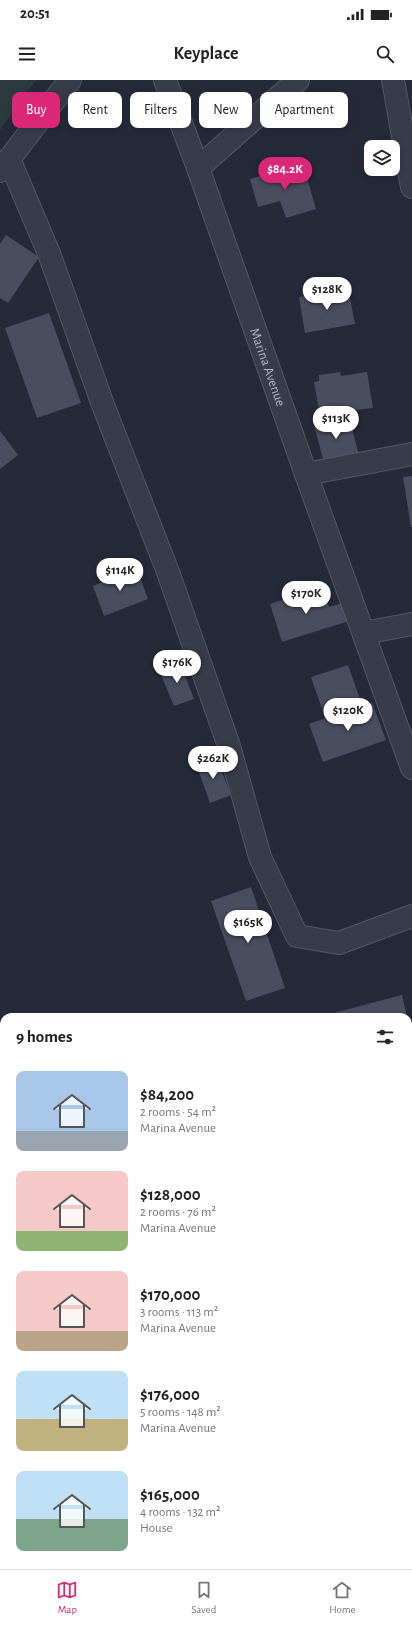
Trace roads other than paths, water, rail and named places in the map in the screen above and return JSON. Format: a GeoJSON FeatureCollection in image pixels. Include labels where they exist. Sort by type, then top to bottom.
{"type":"FeatureCollection","features":[{"type":"Feature","properties":{"kind":"street"},"geometry":{"type":"LineString","coordinates":[[70,80],[5,165],[50,256],[103,405],[168,572],[229,746],[260,857],[297,936],[339,943],[412,916]]}},
{"type":"Feature","properties":{"kind":"street","name":"Marina Avenue"},"geometry":{"type":"LineString","coordinates":[[165,80],[198,168],[412,768]]}},
{"type":"Feature","properties":{"kind":"street"},"geometry":{"type":"LineString","coordinates":[[198,168],[298,80]]}},
{"type":"Feature","properties":{"kind":"street"},"geometry":{"type":"LineString","coordinates":[[393,80],[412,187]]}},
{"type":"Feature","properties":{"kind":"street"},"geometry":{"type":"LineString","coordinates":[[306,474],[412,454]]}},
{"type":"Feature","properties":{"kind":"street"},"geometry":{"type":"LineString","coordinates":[[364,633],[412,624]]}}]}
